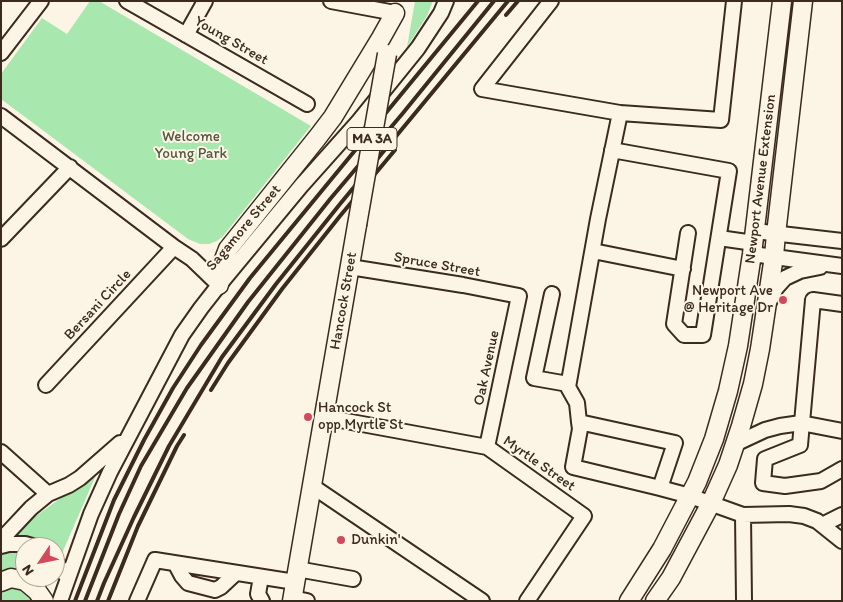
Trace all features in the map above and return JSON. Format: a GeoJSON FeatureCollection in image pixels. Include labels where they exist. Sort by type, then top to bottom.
{"type":"FeatureCollection","features":[{"type":"Feature","properties":{"kind":"main road","name":"Newport Avenue Extension"},"geometry":{"type":"LineString","coordinates":[[628,601],[656,560],[678,522],[710,450],[728,391],[738,346],[754,243],[782,1]]}},
{"type":"Feature","properties":{"kind":"main road","name":"Newport Avenue Extension"},"geometry":{"type":"LineString","coordinates":[[655,601],[671,578],[723,477],[737,438],[754,379],[774,256],[803,1]]}},
{"type":"Feature","properties":{"kind":"main road","name":"Hancock Street"},"geometry":{"type":"LineString","coordinates":[[297,590],[312,486],[396,7]]}},
{"type":"Feature","properties":{"kind":"main road"},"geometry":{"type":"LineString","coordinates":[[219,285],[223,262],[228,249],[333,117],[381,38],[396,7]]}},
{"type":"Feature","properties":{"kind":"main road"},"geometry":{"type":"LineString","coordinates":[[1,582],[11,578],[25,581],[37,591],[44,601]]}},
{"type":"Feature","properties":{"kind":"street"},"geometry":{"type":"LineString","coordinates":[[1,53],[41,1]]}},
{"type":"Feature","properties":{"kind":"street","name":"Young Street"},"geometry":{"type":"LineString","coordinates":[[127,1],[307,104]]}},
{"type":"Feature","properties":{"kind":"street"},"geometry":{"type":"LineString","coordinates":[[186,34],[205,1]]}},
{"type":"Feature","properties":{"kind":"street"},"geometry":{"type":"LineString","coordinates":[[331,1],[396,7]]}},
{"type":"Feature","properties":{"kind":"street","name":"Sagamore Street"},"geometry":{"type":"LineString","coordinates":[[1,116],[192,259],[219,285],[301,186],[360,121],[418,48],[441,13],[446,1]]}},
{"type":"Feature","properties":{"kind":"street"},"geometry":{"type":"LineString","coordinates":[[551,1],[482,89],[620,113],[721,120],[734,1]]}},
{"type":"Feature","properties":{"kind":"street"},"geometry":{"type":"LineString","coordinates":[[620,113],[568,384],[578,404],[580,429],[573,467],[690,496],[743,515],[789,514],[804,516],[822,525],[842,542]]}},
{"type":"Feature","properties":{"kind":"street"},"geometry":{"type":"LineString","coordinates":[[612,150],[729,171],[703,335],[684,335],[674,324],[688,233]]}},
{"type":"Feature","properties":{"kind":"street"},"geometry":{"type":"LineString","coordinates":[[1,238],[70,167]]}},
{"type":"Feature","properties":{"kind":"street"},"geometry":{"type":"LineString","coordinates":[[754,243],[776,234],[842,241]]}},
{"type":"Feature","properties":{"kind":"street"},"geometry":{"type":"LineString","coordinates":[[719,238],[754,243],[774,256],[836,266]]}},
{"type":"Feature","properties":{"kind":"street","name":"Bersani Circle"},"geometry":{"type":"LineString","coordinates":[[46,385],[174,247]]}},
{"type":"Feature","properties":{"kind":"street"},"geometry":{"type":"LineString","coordinates":[[593,251],[683,269]]}},
{"type":"Feature","properties":{"kind":"street"},"geometry":{"type":"LineString","coordinates":[[766,307],[776,288],[786,278],[800,271],[836,266]]}},
{"type":"Feature","properties":{"kind":"street","name":"Spruce Street"},"geometry":{"type":"LineString","coordinates":[[350,267],[519,296]]}},
{"type":"Feature","properties":{"kind":"street"},"geometry":{"type":"LineString","coordinates":[[60,601],[102,489],[128,436],[182,335],[219,285]]}},
{"type":"Feature","properties":{"kind":"street"},"geometry":{"type":"LineString","coordinates":[[552,294],[534,378],[568,384]]}},
{"type":"Feature","properties":{"kind":"street","name":"Oak Avenue"},"geometry":{"type":"LineString","coordinates":[[487,447],[519,296]]}},
{"type":"Feature","properties":{"kind":"street"},"geometry":{"type":"LineString","coordinates":[[842,304],[813,300],[800,445],[765,459],[763,483],[785,486],[821,481],[842,469]]}},
{"type":"Feature","properties":{"kind":"street","name":"Myrtle Street"},"geometry":{"type":"LineString","coordinates":[[324,417],[487,447],[584,516],[527,601]]}},
{"type":"Feature","properties":{"kind":"street"},"geometry":{"type":"LineString","coordinates":[[579,422],[675,443],[660,488]]}},
{"type":"Feature","properties":{"kind":"street"},"geometry":{"type":"LineString","coordinates":[[737,438],[780,426],[801,423],[842,431]]}},
{"type":"Feature","properties":{"kind":"street"},"geometry":{"type":"LineString","coordinates":[[1,540],[31,508],[48,494],[80,478],[128,436]]}},
{"type":"Feature","properties":{"kind":"street"},"geometry":{"type":"LineString","coordinates":[[1,452],[48,494]]}},
{"type":"Feature","properties":{"kind":"street"},"geometry":{"type":"LineString","coordinates":[[312,486],[482,601]]}},
{"type":"Feature","properties":{"kind":"street"},"geometry":{"type":"LineString","coordinates":[[743,515],[744,601]]}},
{"type":"Feature","properties":{"kind":"street"},"geometry":{"type":"LineString","coordinates":[[822,525],[842,515]]}},
{"type":"Feature","properties":{"kind":"street"},"geometry":{"type":"LineString","coordinates":[[1,546],[15,544]]}},
{"type":"Feature","properties":{"kind":"street"},"geometry":{"type":"LineString","coordinates":[[136,601],[155,560],[261,577],[297,590],[353,579]]}},
{"type":"Feature","properties":{"kind":"street"},"geometry":{"type":"LineString","coordinates":[[175,563],[188,583],[215,590],[236,573]]}},
{"type":"Feature","properties":{"kind":"street"},"geometry":{"type":"LineString","coordinates":[[65,574],[68,578]]}},
{"type":"Feature","properties":{"kind":"street"},"geometry":{"type":"LineString","coordinates":[[261,577],[258,594],[262,601]]}},
{"type":"Feature","properties":{"kind":"green space","name":"Welcome Young Park"},"geometry":{"type":"Polygon","coordinates":[[[90,1],[99,1],[311,126],[224,235],[217,241],[209,244],[200,244],[188,239],[1,99],[1,74],[42,18],[67,34],[90,1]]]}},
{"type":"Feature","properties":{"kind":"green space"},"geometry":{"type":"Polygon","coordinates":[[[415,1],[433,1],[427,16],[407,47],[415,1]]]}},
{"type":"Feature","properties":{"kind":"green space"},"geometry":{"type":"Polygon","coordinates":[[[95,473],[96,475],[65,546],[65,537],[15,537],[14,539],[14,537],[25,525],[95,473]]]}},
{"type":"Feature","properties":{"kind":"green space"},"geometry":{"type":"Polygon","coordinates":[[[15,550],[15,574],[1,573],[1,555],[15,550]]]}},
{"type":"Feature","properties":{"kind":"green space"},"geometry":{"type":"Polygon","coordinates":[[[10,587],[23,589],[35,601],[1,601],[1,589],[10,587]]]}},
{"type":"Feature","properties":{"kind":"railway"},"geometry":{"type":"LineString","coordinates":[[75,601],[114,500],[173,388],[201,345],[250,278],[478,1]]}},
{"type":"Feature","properties":{"kind":"railway"},"geometry":{"type":"LineString","coordinates":[[85,601],[119,514],[141,466],[187,388],[248,302],[331,198],[494,1]]}},
{"type":"Feature","properties":{"kind":"railway"},"geometry":{"type":"LineString","coordinates":[[97,601],[134,517],[169,446],[222,357],[276,284],[340,204],[508,1]]}},
{"type":"Feature","properties":{"kind":"railway"},"geometry":{"type":"LineString","coordinates":[[506,15],[518,1]]}},
{"type":"Feature","properties":{"kind":"railway"},"geometry":{"type":"LineString","coordinates":[[211,390],[228,363],[282,289],[395,150]]}},
{"type":"Feature","properties":{"kind":"railway"},"geometry":{"type":"LineString","coordinates":[[108,601],[138,526],[184,435]]}},
{"type":"Feature","properties":{"kind":"place","name":"Newport Ave @ Heritage Dr"},"geometry":{"type":"Point","coordinates":[783,300]}},
{"type":"Feature","properties":{"kind":"place","name":"Hancock St opp Myrtle St"},"geometry":{"type":"Point","coordinates":[308,417]}},
{"type":"Feature","properties":{"kind":"place","name":"Dunkin'"},"geometry":{"type":"Point","coordinates":[341,540]}}]}
